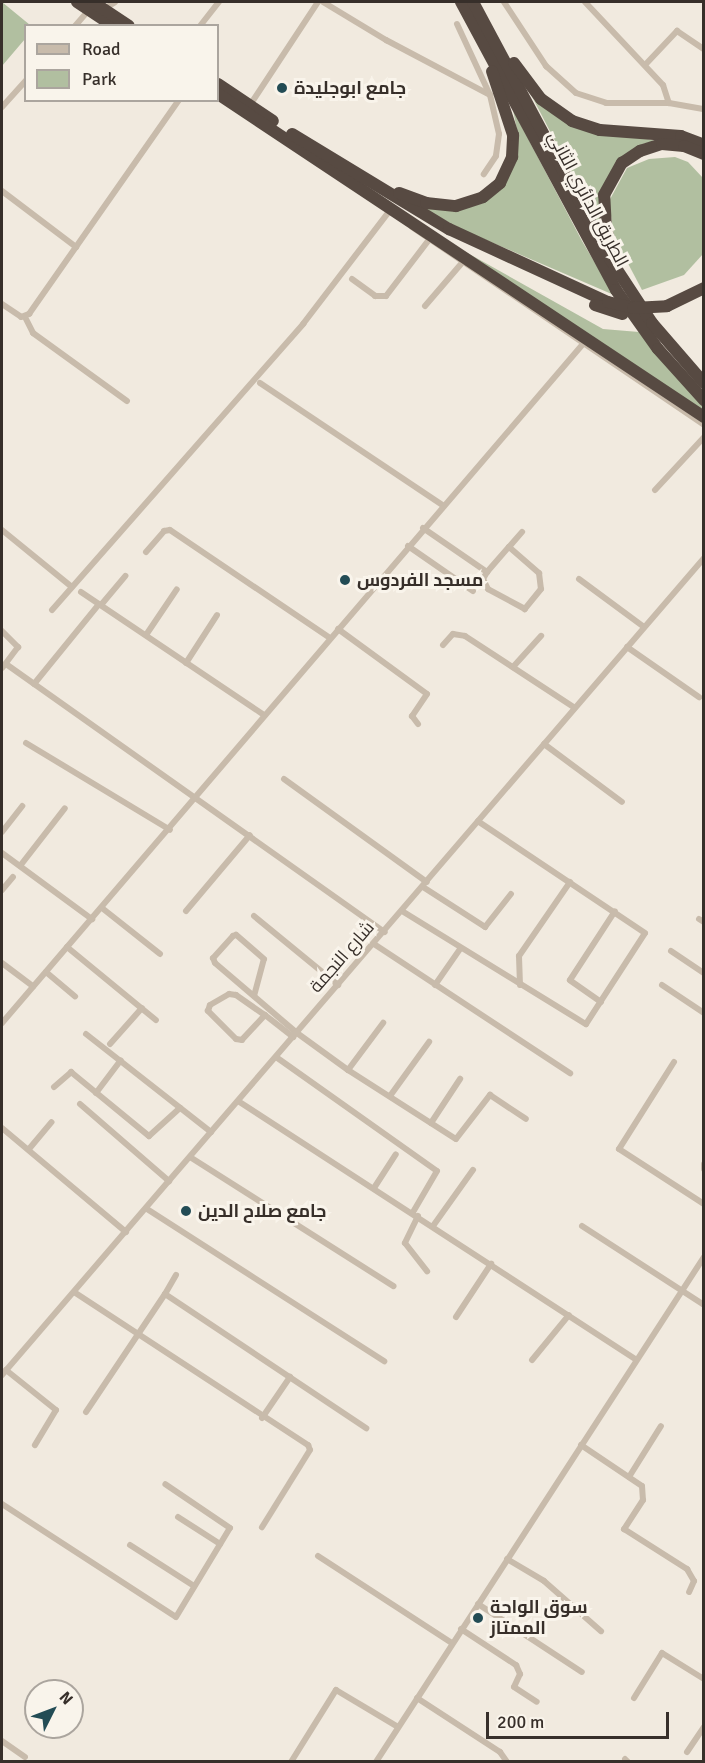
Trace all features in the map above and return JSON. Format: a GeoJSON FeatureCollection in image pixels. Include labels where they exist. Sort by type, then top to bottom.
{"type":"FeatureCollection","features":[{"type":"Feature","properties":{"kind":"highway"},"geometry":{"type":"LineString","coordinates":[[77,2],[91,6],[110,5],[127,24]]}},
{"type":"Feature","properties":{"kind":"highway","name":"الطريق الدائري الثاني"},"geometry":{"type":"LineString","coordinates":[[461,2],[474,10],[631,293],[704,383]]}},
{"type":"Feature","properties":{"kind":"highway"},"geometry":{"type":"LineString","coordinates":[[91,6],[111,24]]}},
{"type":"Feature","properties":{"kind":"highway"},"geometry":{"type":"LineString","coordinates":[[319,151],[426,204],[463,205],[495,188],[510,164],[513,135],[474,10]]}},
{"type":"Feature","properties":{"kind":"highway"},"geometry":{"type":"LineString","coordinates":[[474,10],[535,92],[564,117],[600,130],[674,135],[704,145]]}},
{"type":"Feature","properties":{"kind":"highway","name":"الطريق الدائري الثاني"},"geometry":{"type":"LineString","coordinates":[[474,10],[604,269],[653,343],[704,400]]}},
{"type":"Feature","properties":{"kind":"highway"},"geometry":{"type":"LineString","coordinates":[[219,85],[319,151],[474,242],[608,302],[633,308],[668,310],[704,288]]}},
{"type":"Feature","properties":{"kind":"highway"},"geometry":{"type":"LineString","coordinates":[[219,95],[704,417]]}},
{"type":"Feature","properties":{"kind":"highway"},"geometry":{"type":"LineString","coordinates":[[631,293],[606,229],[604,195],[609,181],[628,158],[654,146],[677,145],[704,154]]}},
{"type":"Feature","properties":{"kind":"highway"},"geometry":{"type":"LineString","coordinates":[[421,229],[442,234],[548,285],[623,314],[668,310],[704,298]]}},
{"type":"Feature","properties":{"kind":"street"},"geometry":{"type":"LineString","coordinates":[[202,24],[219,2]]}},
{"type":"Feature","properties":{"kind":"street"},"geometry":{"type":"LineString","coordinates":[[250,105],[318,2]]}},
{"type":"Feature","properties":{"kind":"street"},"geometry":{"type":"LineString","coordinates":[[323,2],[386,40],[490,95]]}},
{"type":"Feature","properties":{"kind":"street"},"geometry":{"type":"LineString","coordinates":[[504,2],[546,66],[569,89],[606,103],[669,103],[704,109]]}},
{"type":"Feature","properties":{"kind":"street"},"geometry":{"type":"LineString","coordinates":[[585,2],[663,86],[669,103]]}},
{"type":"Feature","properties":{"kind":"street"},"geometry":{"type":"LineString","coordinates":[[77,24],[91,6]]}},
{"type":"Feature","properties":{"kind":"street"},"geometry":{"type":"LineString","coordinates":[[457,24],[490,95],[499,134],[496,156],[484,174]]}},
{"type":"Feature","properties":{"kind":"street"},"geometry":{"type":"LineString","coordinates":[[645,65],[677,32],[704,49]]}},
{"type":"Feature","properties":{"kind":"street"},"geometry":{"type":"LineString","coordinates":[[2,107],[24,82]]}},
{"type":"Feature","properties":{"kind":"street"},"geometry":{"type":"LineString","coordinates":[[26,317],[178,102]]}},
{"type":"Feature","properties":{"kind":"street"},"geometry":{"type":"LineString","coordinates":[[2,191],[76,247]]}},
{"type":"Feature","properties":{"kind":"street"},"geometry":{"type":"LineString","coordinates":[[52,610],[303,324],[391,208]]}},
{"type":"Feature","properties":{"kind":"street"},"geometry":{"type":"LineString","coordinates":[[410,221],[416,233],[704,425]]}},
{"type":"Feature","properties":{"kind":"street"},"geometry":{"type":"LineString","coordinates":[[352,279],[375,296],[386,296],[428,241]]}},
{"type":"Feature","properties":{"kind":"street"},"geometry":{"type":"LineString","coordinates":[[425,306],[461,264]]}},
{"type":"Feature","properties":{"kind":"street"},"geometry":{"type":"LineString","coordinates":[[2,304],[26,317],[33,333],[127,401]]}},
{"type":"Feature","properties":{"kind":"street"},"geometry":{"type":"LineString","coordinates":[[2,1023],[170,830],[442,505],[582,345]]}},
{"type":"Feature","properties":{"kind":"street"},"geometry":{"type":"LineString","coordinates":[[260,383],[442,505]]}},
{"type":"Feature","properties":{"kind":"street"},"geometry":{"type":"LineString","coordinates":[[655,490],[704,437]]}},
{"type":"Feature","properties":{"kind":"street"},"geometry":{"type":"LineString","coordinates":[[423,528],[487,572]]}},
{"type":"Feature","properties":{"kind":"street"},"geometry":{"type":"LineString","coordinates":[[2,530],[72,587]]}},
{"type":"Feature","properties":{"kind":"street"},"geometry":{"type":"LineString","coordinates":[[146,552],[164,531],[170,530],[330,638]]}},
{"type":"Feature","properties":{"kind":"street"},"geometry":{"type":"LineString","coordinates":[[509,547],[538,573],[541,589],[527,608],[520,609],[488,589],[483,579],[487,572],[522,532]]}},
{"type":"Feature","properties":{"kind":"street"},"geometry":{"type":"LineString","coordinates":[[408,546],[473,591]]}},
{"type":"Feature","properties":{"kind":"street","name":"شارع النجمة"},"geometry":{"type":"LineString","coordinates":[[4,1372],[147,1209],[704,558]]}},
{"type":"Feature","properties":{"kind":"street"},"geometry":{"type":"LineString","coordinates":[[34,684],[125,576]]}},
{"type":"Feature","properties":{"kind":"street"},"geometry":{"type":"LineString","coordinates":[[579,579],[644,627]]}},
{"type":"Feature","properties":{"kind":"street"},"geometry":{"type":"LineString","coordinates":[[146,635],[177,589]]}},
{"type":"Feature","properties":{"kind":"street"},"geometry":{"type":"LineString","coordinates":[[81,592],[264,716]]}},
{"type":"Feature","properties":{"kind":"street"},"geometry":{"type":"LineString","coordinates":[[186,663],[217,615]]}},
{"type":"Feature","properties":{"kind":"street"},"geometry":{"type":"LineString","coordinates":[[338,628],[427,694],[412,716],[418,724]]}},
{"type":"Feature","properties":{"kind":"street"},"geometry":{"type":"LineString","coordinates":[[2,631],[18,647],[4,666],[34,684],[385,932]]}},
{"type":"Feature","properties":{"kind":"street"},"geometry":{"type":"LineString","coordinates":[[443,645],[453,634],[460,634],[575,708]]}},
{"type":"Feature","properties":{"kind":"street"},"geometry":{"type":"LineString","coordinates":[[513,667],[541,636]]}},
{"type":"Feature","properties":{"kind":"street"},"geometry":{"type":"LineString","coordinates":[[627,647],[699,697]]}},
{"type":"Feature","properties":{"kind":"street"},"geometry":{"type":"LineString","coordinates":[[26,743],[170,830]]}},
{"type":"Feature","properties":{"kind":"street"},"geometry":{"type":"LineString","coordinates":[[544,744],[622,802]]}},
{"type":"Feature","properties":{"kind":"street"},"geometry":{"type":"LineString","coordinates":[[284,779],[485,927],[511,894]]}},
{"type":"Feature","properties":{"kind":"street"},"geometry":{"type":"LineString","coordinates":[[2,832],[22,806]]}},
{"type":"Feature","properties":{"kind":"street"},"geometry":{"type":"LineString","coordinates":[[20,866],[65,808]]}},
{"type":"Feature","properties":{"kind":"street"},"geometry":{"type":"LineString","coordinates":[[402,911],[460,949],[586,1024],[645,933],[478,821]]}},
{"type":"Feature","properties":{"kind":"street"},"geometry":{"type":"LineString","coordinates":[[186,911],[250,835]]}},
{"type":"Feature","properties":{"kind":"street"},"geometry":{"type":"LineString","coordinates":[[2,853],[92,920]]}},
{"type":"Feature","properties":{"kind":"street"},"geometry":{"type":"LineString","coordinates":[[2,890],[13,877]]}},
{"type":"Feature","properties":{"kind":"street"},"geometry":{"type":"LineString","coordinates":[[520,985],[519,956],[570,882]]}},
{"type":"Feature","properties":{"kind":"street"},"geometry":{"type":"LineString","coordinates":[[102,908],[160,954]]}},
{"type":"Feature","properties":{"kind":"street"},"geometry":{"type":"LineString","coordinates":[[601,1002],[570,980],[615,911]]}},
{"type":"Feature","properties":{"kind":"street"},"geometry":{"type":"LineString","coordinates":[[254,916],[338,985]]}},
{"type":"Feature","properties":{"kind":"street"},"geometry":{"type":"LineString","coordinates":[[255,996],[264,959],[236,935],[233,936],[213,960],[295,1035]]}},
{"type":"Feature","properties":{"kind":"street"},"geometry":{"type":"LineString","coordinates":[[374,944],[570,1073]]}},
{"type":"Feature","properties":{"kind":"street"},"geometry":{"type":"LineString","coordinates":[[68,947],[156,1020]]}},
{"type":"Feature","properties":{"kind":"street"},"geometry":{"type":"LineString","coordinates":[[435,985],[460,949]]}},
{"type":"Feature","properties":{"kind":"street"},"geometry":{"type":"LineString","coordinates":[[671,951],[704,973]]}},
{"type":"Feature","properties":{"kind":"street"},"geometry":{"type":"LineString","coordinates":[[2,963],[33,986]]}},
{"type":"Feature","properties":{"kind":"street"},"geometry":{"type":"LineString","coordinates":[[46,972],[75,996]]}},
{"type":"Feature","properties":{"kind":"street"},"geometry":{"type":"LineString","coordinates":[[662,985],[704,1012]]}},
{"type":"Feature","properties":{"kind":"street"},"geometry":{"type":"LineString","coordinates":[[266,1015],[242,1040],[228,1032],[208,1011],[210,1005],[229,994],[236,995],[456,1139],[490,1095],[526,1119]]}},
{"type":"Feature","properties":{"kind":"street"},"geometry":{"type":"LineString","coordinates":[[110,1044],[142,1008]]}},
{"type":"Feature","properties":{"kind":"street"},"geometry":{"type":"LineString","coordinates":[[348,1070],[383,1023]]}},
{"type":"Feature","properties":{"kind":"street"},"geometry":{"type":"LineString","coordinates":[[86,1034],[211,1132]]}},
{"type":"Feature","properties":{"kind":"street"},"geometry":{"type":"LineString","coordinates":[[390,1096],[429,1042]]}},
{"type":"Feature","properties":{"kind":"street"},"geometry":{"type":"LineString","coordinates":[[276,1057],[436,1171],[415,1214],[405,1243],[427,1271]]}},
{"type":"Feature","properties":{"kind":"street"},"geometry":{"type":"LineString","coordinates":[[96,1093],[121,1060]]}},
{"type":"Feature","properties":{"kind":"street"},"geometry":{"type":"LineString","coordinates":[[674,1062],[620,1149],[704,1204]]}},
{"type":"Feature","properties":{"kind":"street"},"geometry":{"type":"LineString","coordinates":[[54,1087],[70,1072],[149,1136],[180,1108]]}},
{"type":"Feature","properties":{"kind":"street"},"geometry":{"type":"LineString","coordinates":[[431,1123],[460,1080]]}},
{"type":"Feature","properties":{"kind":"street"},"geometry":{"type":"LineString","coordinates":[[238,1101],[636,1359]]}},
{"type":"Feature","properties":{"kind":"street"},"geometry":{"type":"LineString","coordinates":[[80,1104],[169,1181]]}},
{"type":"Feature","properties":{"kind":"street"},"geometry":{"type":"LineString","coordinates":[[29,1149],[52,1122]]}},
{"type":"Feature","properties":{"kind":"street"},"geometry":{"type":"LineString","coordinates":[[2,1128],[126,1232]]}},
{"type":"Feature","properties":{"kind":"street"},"geometry":{"type":"LineString","coordinates":[[374,1188],[396,1154]]}},
{"type":"Feature","properties":{"kind":"street"},"geometry":{"type":"LineString","coordinates":[[190,1156],[393,1286]]}},
{"type":"Feature","properties":{"kind":"street"},"geometry":{"type":"LineString","coordinates":[[704,1164],[704,1169]]}},
{"type":"Feature","properties":{"kind":"street"},"geometry":{"type":"LineString","coordinates":[[433,1226],[473,1170]]}},
{"type":"Feature","properties":{"kind":"street"},"geometry":{"type":"LineString","coordinates":[[147,1209],[384,1361]]}},
{"type":"Feature","properties":{"kind":"street"},"geometry":{"type":"LineString","coordinates":[[582,1226],[704,1305]]}},
{"type":"Feature","properties":{"kind":"street"},"geometry":{"type":"LineString","coordinates":[[376,1761],[704,1257]]}},
{"type":"Feature","properties":{"kind":"street"},"geometry":{"type":"LineString","coordinates":[[456,1317],[491,1264]]}},
{"type":"Feature","properties":{"kind":"street"},"geometry":{"type":"LineString","coordinates":[[86,1412],[176,1275]]}},
{"type":"Feature","properties":{"kind":"street"},"geometry":{"type":"LineString","coordinates":[[74,1292],[310,1450],[262,1527]]}},
{"type":"Feature","properties":{"kind":"street"},"geometry":{"type":"LineString","coordinates":[[165,1294],[366,1428]]}},
{"type":"Feature","properties":{"kind":"street"},"geometry":{"type":"LineString","coordinates":[[532,1360],[569,1315]]}},
{"type":"Feature","properties":{"kind":"street"},"geometry":{"type":"LineString","coordinates":[[4,1372],[56,1410],[35,1445]]}},
{"type":"Feature","properties":{"kind":"street"},"geometry":{"type":"LineString","coordinates":[[262,1418],[290,1377]]}},
{"type":"Feature","properties":{"kind":"street"},"geometry":{"type":"LineString","coordinates":[[629,1477],[661,1426]]}},
{"type":"Feature","properties":{"kind":"street"},"geometry":{"type":"LineString","coordinates":[[581,1445],[642,1486],[645,1495],[624,1529],[687,1569],[694,1581],[689,1592]]}},
{"type":"Feature","properties":{"kind":"street"},"geometry":{"type":"LineString","coordinates":[[2,1504],[173,1617],[230,1532],[227,1524],[165,1484]]}},
{"type":"Feature","properties":{"kind":"street"},"geometry":{"type":"LineString","coordinates":[[178,1517],[220,1544]]}},
{"type":"Feature","properties":{"kind":"street"},"geometry":{"type":"LineString","coordinates":[[130,1545],[194,1586]]}},
{"type":"Feature","properties":{"kind":"street"},"geometry":{"type":"LineString","coordinates":[[318,1556],[452,1643]]}},
{"type":"Feature","properties":{"kind":"street"},"geometry":{"type":"LineString","coordinates":[[507,1559],[544,1581],[601,1631]]}},
{"type":"Feature","properties":{"kind":"street"},"geometry":{"type":"LineString","coordinates":[[478,1604],[582,1672]]}},
{"type":"Feature","properties":{"kind":"street"},"geometry":{"type":"LineString","coordinates":[[461,1629],[516,1665],[520,1674],[514,1687],[537,1702]]}},
{"type":"Feature","properties":{"kind":"street"},"geometry":{"type":"LineString","coordinates":[[634,1698],[662,1653],[704,1679]]}},
{"type":"Feature","properties":{"kind":"street"},"geometry":{"type":"LineString","coordinates":[[291,1761],[336,1690],[398,1727]]}},
{"type":"Feature","properties":{"kind":"street"},"geometry":{"type":"LineString","coordinates":[[417,1698],[500,1752],[507,1761]]}},
{"type":"Feature","properties":{"kind":"street"},"geometry":{"type":"LineString","coordinates":[[687,1752],[704,1727]]}},
{"type":"Feature","properties":{"kind":"street"},"geometry":{"type":"LineString","coordinates":[[2,1741],[25,1757]]}},
{"type":"Feature","properties":{"kind":"green space"},"geometry":{"type":"Polygon","coordinates":[[[2,2],[29,24],[24,24],[24,40],[2,66],[2,2]]]}},
{"type":"Feature","properties":{"kind":"green space"},"geometry":{"type":"Polygon","coordinates":[[[526,85],[548,110],[655,141],[643,144],[603,191],[607,241],[526,85]]]}},
{"type":"Feature","properties":{"kind":"green space"},"geometry":{"type":"Polygon","coordinates":[[[513,110],[582,241],[614,295],[463,230],[404,198],[430,207],[487,199],[518,135],[513,110]]]}},
{"type":"Feature","properties":{"kind":"green space"},"geometry":{"type":"Polygon","coordinates":[[[675,157],[688,162],[703,178],[703,254],[684,275],[642,290],[614,237],[609,201],[627,168],[649,159],[675,157]]]}},
{"type":"Feature","properties":{"kind":"green space"},"geometry":{"type":"Polygon","coordinates":[[[448,242],[603,329],[639,332],[703,406],[703,411],[448,242]]]}},
{"type":"Feature","properties":{"kind":"place","name":"جامع ابوجليدة"},"geometry":{"type":"Point","coordinates":[282,88]}},
{"type":"Feature","properties":{"kind":"place","name":"مسجد الفردوس"},"geometry":{"type":"Point","coordinates":[345,580]}},
{"type":"Feature","properties":{"kind":"place","name":"جامع صلاح الدين"},"geometry":{"type":"Point","coordinates":[186,1211]}},
{"type":"Feature","properties":{"kind":"place","name":"سوق الواحة الممتاز"},"geometry":{"type":"Point","coordinates":[478,1618]}}]}
